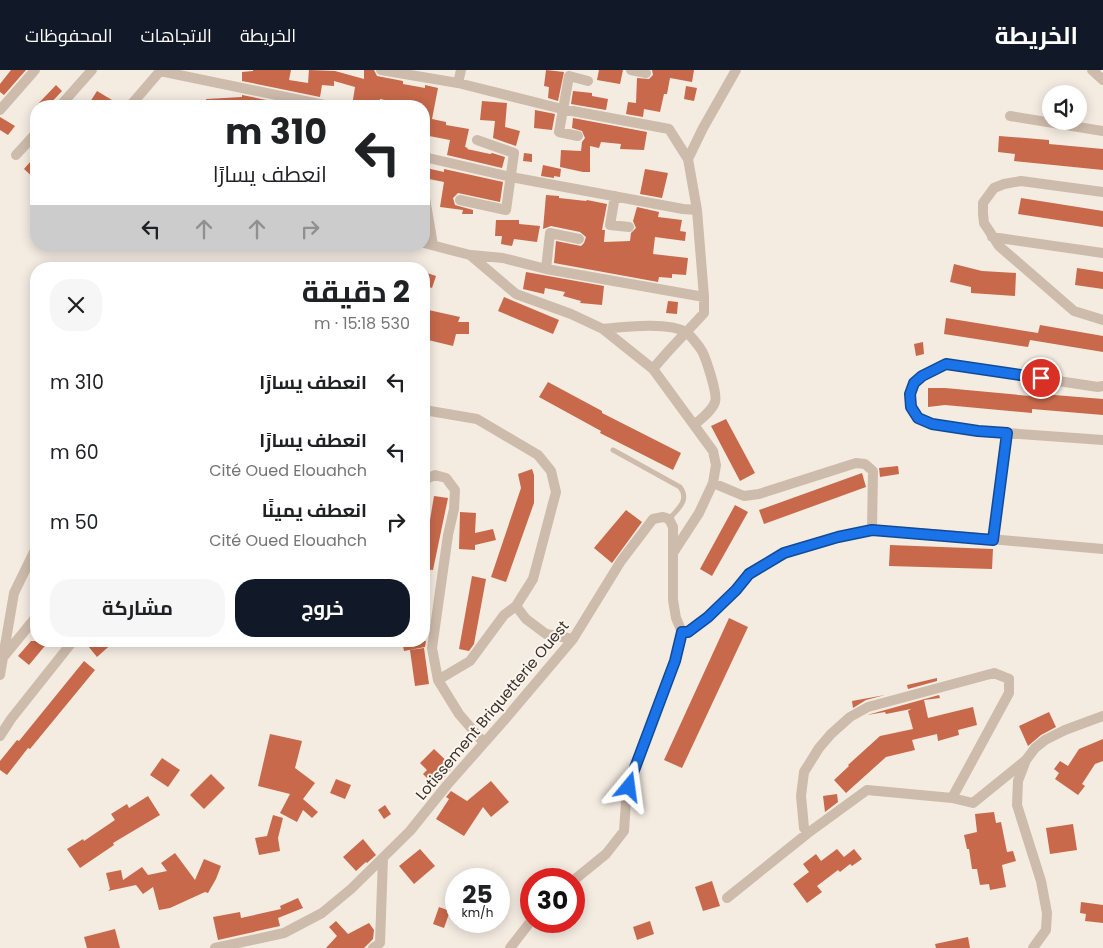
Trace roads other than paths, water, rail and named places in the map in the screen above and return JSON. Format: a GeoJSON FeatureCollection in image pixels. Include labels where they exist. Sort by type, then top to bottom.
{"type":"FeatureCollection","features":[{"type":"Feature","properties":{"kind":"street"},"geometry":{"type":"LineString","coordinates":[[0,110],[35,70]]}},
{"type":"Feature","properties":{"kind":"street"},"geometry":{"type":"LineString","coordinates":[[65,100],[92,70]]}},
{"type":"Feature","properties":{"kind":"street"},"geometry":{"type":"LineString","coordinates":[[135,100],[160,70],[301,100]]}},
{"type":"Feature","properties":{"kind":"street"},"geometry":{"type":"LineString","coordinates":[[381,70],[458,83],[562,109],[669,129],[688,159],[697,210],[704,314],[675,342],[653,369]]}},
{"type":"Feature","properties":{"kind":"street"},"geometry":{"type":"LineString","coordinates":[[458,83],[461,70]]}},
{"type":"Feature","properties":{"kind":"street"},"geometry":{"type":"LineString","coordinates":[[631,70],[646,73]]}},
{"type":"Feature","properties":{"kind":"street"},"geometry":{"type":"LineString","coordinates":[[688,159],[703,128],[736,70]]}},
{"type":"Feature","properties":{"kind":"street"},"geometry":{"type":"LineString","coordinates":[[1092,70],[1103,80]]}},
{"type":"Feature","properties":{"kind":"street"},"geometry":{"type":"LineString","coordinates":[[578,136],[559,132],[562,109],[569,76],[588,80]]}},
{"type":"Feature","properties":{"kind":"street"},"geometry":{"type":"LineString","coordinates":[[1010,116],[1103,131]]}},
{"type":"Feature","properties":{"kind":"street"},"geometry":{"type":"LineString","coordinates":[[16,155],[30,140]]}},
{"type":"Feature","properties":{"kind":"street"},"geometry":{"type":"LineString","coordinates":[[460,200],[506,210],[514,152],[477,140]]}},
{"type":"Feature","properties":{"kind":"street"},"geometry":{"type":"LineString","coordinates":[[430,158],[511,177],[697,210]]}},
{"type":"Feature","properties":{"kind":"street"},"geometry":{"type":"LineString","coordinates":[[1103,192],[1021,181],[994,188],[984,203],[984,223],[999,246],[1074,311],[1103,320]]}},
{"type":"Feature","properties":{"kind":"street"},"geometry":{"type":"LineString","coordinates":[[615,196],[610,224],[629,227]]}},
{"type":"Feature","properties":{"kind":"street"},"geometry":{"type":"LineString","coordinates":[[546,269],[550,233],[579,240]]}},
{"type":"Feature","properties":{"kind":"street"},"geometry":{"type":"LineString","coordinates":[[992,237],[1103,253]]}},
{"type":"Feature","properties":{"kind":"street"},"geometry":{"type":"LineString","coordinates":[[430,245],[470,255],[503,258],[546,269],[704,297]]}},
{"type":"Feature","properties":{"kind":"street"},"geometry":{"type":"LineString","coordinates":[[470,255],[516,294],[571,314],[603,329],[653,369],[713,451],[716,465],[713,483],[699,513],[673,554]]}},
{"type":"Feature","properties":{"kind":"street"},"geometry":{"type":"LineString","coordinates":[[603,329],[635,325],[673,328],[686,333],[702,351],[715,392],[715,402],[709,411],[694,425]]}},
{"type":"Feature","properties":{"kind":"street"},"geometry":{"type":"LineString","coordinates":[[1103,386],[1098,387],[946,364],[922,376],[914,383],[910,394],[911,407],[918,418],[932,424],[978,431],[1103,440]]}},
{"type":"Feature","properties":{"kind":"street"},"geometry":{"type":"LineString","coordinates":[[430,411],[477,419],[538,455],[551,471],[556,492],[533,579],[516,606],[504,615],[470,661],[438,680]]}},
{"type":"Feature","properties":{"kind":"street"},"geometry":{"type":"LineString","coordinates":[[993,540],[1007,433]]}},
{"type":"Feature","properties":{"kind":"street"},"geometry":{"type":"LineString","coordinates":[[713,483],[744,496],[759,494],[856,462],[866,464],[874,471],[872,530]]}},
{"type":"Feature","properties":{"kind":"street"},"geometry":{"type":"LineString","coordinates":[[430,477],[435,475],[446,478],[455,490],[454,509],[448,535],[432,648],[438,680],[459,714],[484,743]]}},
{"type":"Feature","properties":{"kind":"street","name":"Lotissement Briquetterie Ouest"},"geometry":{"type":"LineString","coordinates":[[215,948],[284,933],[322,913],[352,889],[410,831],[446,785],[574,639],[621,561],[653,519],[663,517],[669,519]]}},
{"type":"Feature","properties":{"kind":"street"},"geometry":{"type":"LineString","coordinates":[[585,871],[606,854],[624,831],[626,802],[633,773],[675,661],[682,632],[676,618],[673,600],[673,527],[669,519]]}},
{"type":"Feature","properties":{"kind":"street"},"geometry":{"type":"LineString","coordinates":[[682,632],[688,632],[708,617],[736,590],[749,574],[784,553],[838,537],[872,530],[1103,549]]}},
{"type":"Feature","properties":{"kind":"street"},"geometry":{"type":"LineString","coordinates":[[0,675],[14,593],[30,560]]}},
{"type":"Feature","properties":{"kind":"street"},"geometry":{"type":"LineString","coordinates":[[516,606],[526,619],[546,634],[574,639]]}},
{"type":"Feature","properties":{"kind":"street"},"geometry":{"type":"LineString","coordinates":[[4,657],[30,624]]}},
{"type":"Feature","properties":{"kind":"street"},"geometry":{"type":"LineString","coordinates":[[0,736],[11,719],[68,647]]}},
{"type":"Feature","properties":{"kind":"street"},"geometry":{"type":"LineString","coordinates":[[808,833],[804,828],[801,796],[804,772],[819,748],[850,718],[868,707],[994,673],[1009,679],[1009,693],[952,798]]}},
{"type":"Feature","properties":{"kind":"street"},"geometry":{"type":"LineString","coordinates":[[727,898],[808,833],[867,790],[952,798],[974,803],[1026,760],[1035,748],[1045,740],[1065,730],[1103,716]]}},
{"type":"Feature","properties":{"kind":"street"},"geometry":{"type":"LineString","coordinates":[[1026,760],[1018,781],[1017,805],[1041,881],[1048,913],[1046,930],[1033,948]]}},
{"type":"Feature","properties":{"kind":"street"},"geometry":{"type":"LineString","coordinates":[[373,948],[380,943],[383,858]]}},
{"type":"Feature","properties":{"kind":"street"},"geometry":{"type":"LineString","coordinates":[[510,948],[522,933]]}},
{"type":"Feature","properties":{"kind":"lane"},"geometry":{"type":"LineString","coordinates":[[613,450],[680,487],[684,492],[685,499],[669,519]]}}]}
